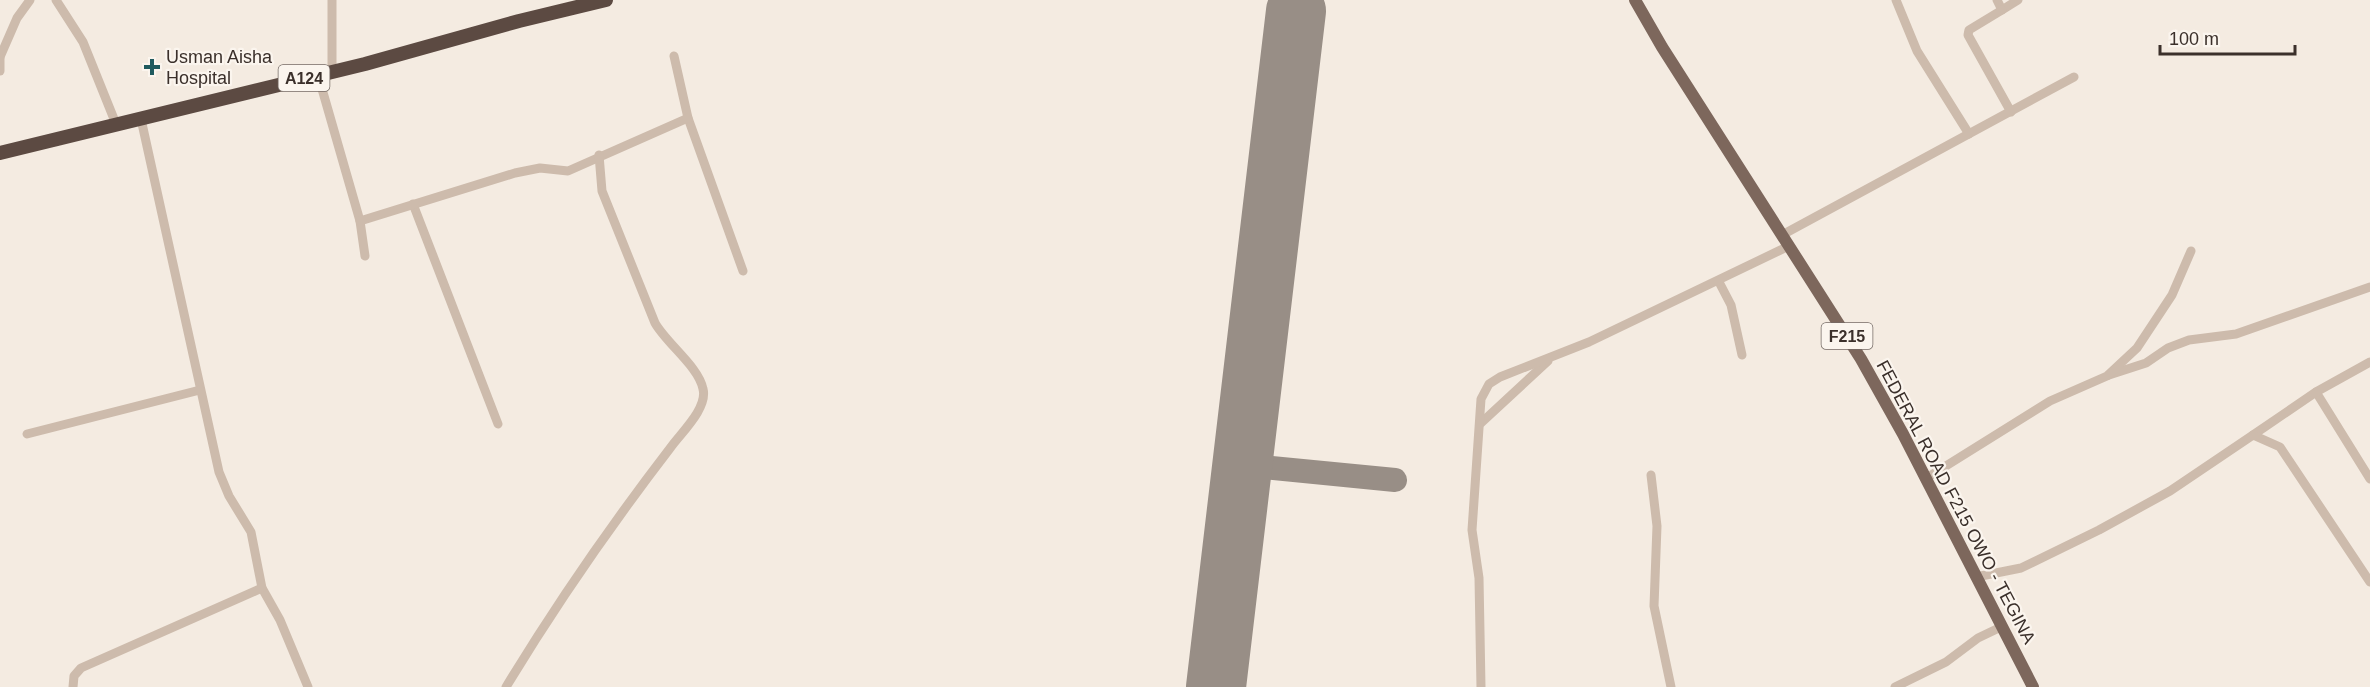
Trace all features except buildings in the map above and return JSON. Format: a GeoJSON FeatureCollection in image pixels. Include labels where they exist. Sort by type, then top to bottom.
{"type":"FeatureCollection","features":[{"type":"Feature","properties":{"kind":"highway","name":"A124"},"geometry":{"type":"LineString","coordinates":[[0,153],[318,75],[606,0]]}},
{"type":"Feature","properties":{"kind":"main road","name":"FEDERAL ROAD F215 OWO - TEGINA"},"geometry":{"type":"LineString","coordinates":[[1635,0],[1662,47],[1861,359],[2033,687]]}},
{"type":"Feature","properties":{"kind":"street"},"geometry":{"type":"LineString","coordinates":[[0,71],[0,57],[18,18],[30,0]]}},
{"type":"Feature","properties":{"kind":"street"},"geometry":{"type":"LineString","coordinates":[[56,0],[83,42],[116,124]]}},
{"type":"Feature","properties":{"kind":"street"},"geometry":{"type":"LineString","coordinates":[[332,0],[332,71]]}},
{"type":"Feature","properties":{"kind":"street"},"geometry":{"type":"LineString","coordinates":[[1896,0],[1917,51],[1969,134]]}},
{"type":"Feature","properties":{"kind":"street"},"geometry":{"type":"LineString","coordinates":[[1997,0],[2002,10]]}},
{"type":"Feature","properties":{"kind":"street"},"geometry":{"type":"LineString","coordinates":[[2011,112],[1968,35],[1969,30],[2018,0]]}},
{"type":"Feature","properties":{"kind":"street"},"geometry":{"type":"LineString","coordinates":[[674,56],[687,118],[743,271]]}},
{"type":"Feature","properties":{"kind":"street"},"geometry":{"type":"LineString","coordinates":[[318,75],[360,221],[365,256]]}},
{"type":"Feature","properties":{"kind":"street"},"geometry":{"type":"LineString","coordinates":[[1480,687],[1479,578],[1472,530],[1481,399],[1489,384],[1523,367],[1550,359],[1719,282],[1969,134],[2074,77]]}},
{"type":"Feature","properties":{"kind":"street"},"geometry":{"type":"LineString","coordinates":[[360,221],[515,173],[540,168],[568,171],[599,155],[687,118]]}},
{"type":"Feature","properties":{"kind":"street"},"geometry":{"type":"LineString","coordinates":[[141,119],[219,472],[229,496],[251,532],[262,588],[280,620],[308,687]]}},
{"type":"Feature","properties":{"kind":"street"},"geometry":{"type":"LineString","coordinates":[[506,687],[564,592],[684,430],[703,398],[704,389],[697,375],[664,338],[656,323],[603,191],[599,155]]}},
{"type":"Feature","properties":{"kind":"street"},"geometry":{"type":"LineString","coordinates":[[413,204],[498,424]]}},
{"type":"Feature","properties":{"kind":"street"},"geometry":{"type":"LineString","coordinates":[[2107,376],[2137,348],[2172,295],[2191,251]]}},
{"type":"Feature","properties":{"kind":"street"},"geometry":{"type":"LineString","coordinates":[[1719,282],[1731,305],[1742,355]]}},
{"type":"Feature","properties":{"kind":"street"},"geometry":{"type":"LineString","coordinates":[[1925,479],[2050,401],[2107,376],[2146,363],[2168,348],[2189,340],[2236,334],[2370,287]]}},
{"type":"Feature","properties":{"kind":"street"},"geometry":{"type":"LineString","coordinates":[[1481,423],[1550,359]]}},
{"type":"Feature","properties":{"kind":"street"},"geometry":{"type":"LineString","coordinates":[[1976,578],[2021,568],[2099,530],[2170,491],[2316,392],[2370,362]]}},
{"type":"Feature","properties":{"kind":"street"},"geometry":{"type":"LineString","coordinates":[[27,434],[200,390]]}},
{"type":"Feature","properties":{"kind":"street"},"geometry":{"type":"LineString","coordinates":[[2316,392],[2370,479]]}},
{"type":"Feature","properties":{"kind":"street"},"geometry":{"type":"LineString","coordinates":[[2253,435],[2280,447],[2370,582]]}},
{"type":"Feature","properties":{"kind":"street"},"geometry":{"type":"LineString","coordinates":[[1651,475],[1657,526],[1654,606],[1671,687]]}},
{"type":"Feature","properties":{"kind":"street"},"geometry":{"type":"LineString","coordinates":[[73,687],[75,673],[81,668],[262,588]]}},
{"type":"Feature","properties":{"kind":"street"},"geometry":{"type":"LineString","coordinates":[[1895,687],[1946,662],[1978,638],[2001,627]]}},
{"type":"Feature","properties":{"kind":"taxiway"},"geometry":{"type":"LineString","coordinates":[[1242,465],[1395,480]]}},
{"type":"Feature","properties":{"kind":"runway"},"geometry":{"type":"LineString","coordinates":[[1216,687],[1296,11]]}},
{"type":"Feature","properties":{"kind":"place","name":"Usman Aisha Hospital"},"geometry":{"type":"Point","coordinates":[152,67]}}]}
